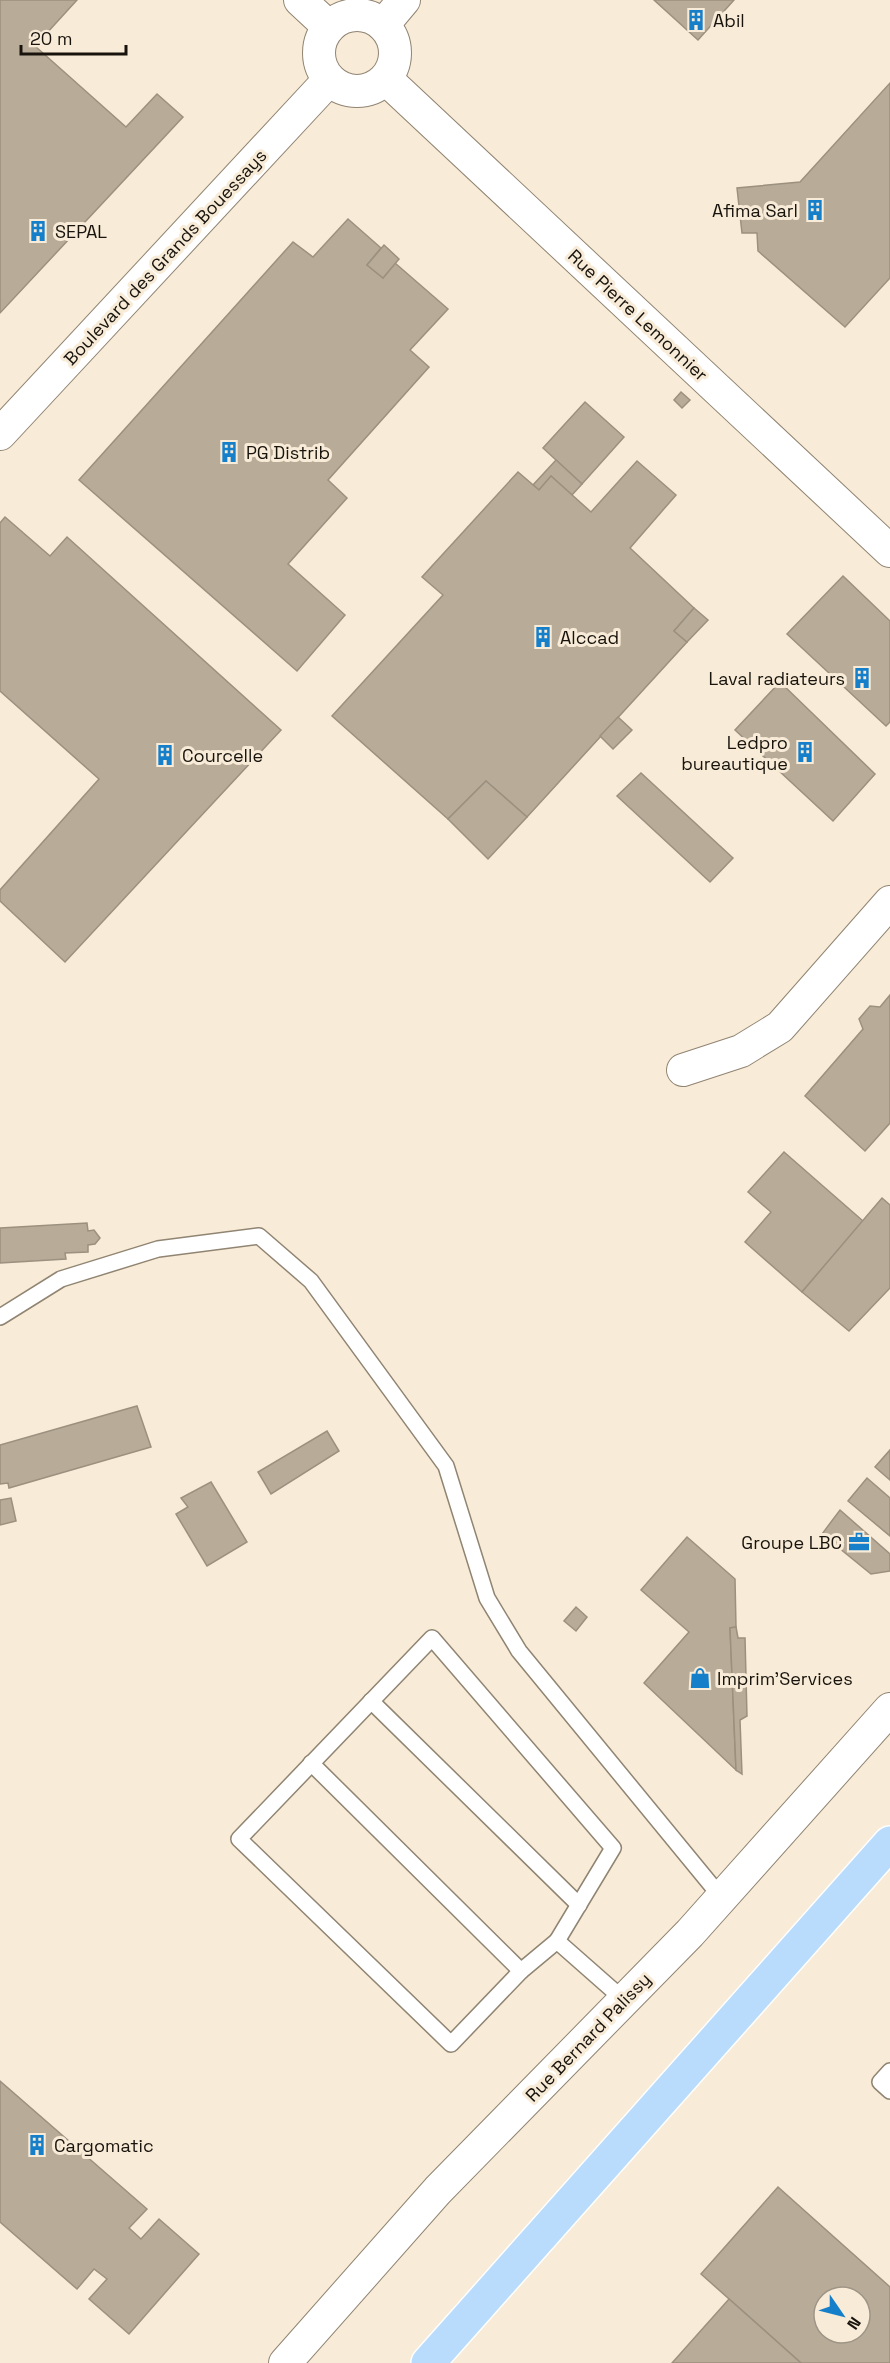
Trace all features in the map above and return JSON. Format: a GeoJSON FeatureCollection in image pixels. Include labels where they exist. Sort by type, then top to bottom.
{"type":"FeatureCollection","features":[{"type":"Feature","properties":{"kind":"main road"},"geometry":{"type":"LineString","coordinates":[[428,2363],[890,1843]]}},
{"type":"Feature","properties":{"kind":"street"},"geometry":{"type":"LineString","coordinates":[[300,0],[329,27]]}},
{"type":"Feature","properties":{"kind":"street"},"geometry":{"type":"LineString","coordinates":[[384,25],[404,0]]}},
{"type":"Feature","properties":{"kind":"street"},"geometry":{"type":"LineString","coordinates":[[367,16],[384,25],[394,43],[394,63],[386,79],[367,91],[348,91],[329,80],[320,64],[320,43],[329,27],[346,17],[367,16]]}},
{"type":"Feature","properties":{"kind":"street","name":"Rue Pierre Lemonnier"},"geometry":{"type":"LineString","coordinates":[[386,79],[890,551]]}},
{"type":"Feature","properties":{"kind":"street","name":"Boulevard des Grands Bouessays"},"geometry":{"type":"LineString","coordinates":[[0,434],[329,80]]}},
{"type":"Feature","properties":{"kind":"street"},"geometry":{"type":"LineString","coordinates":[[683,1070],[741,1051],[780,1027],[890,902]]}},
{"type":"Feature","properties":{"kind":"street","name":"Rue Bernard Palissy"},"geometry":{"type":"LineString","coordinates":[[285,2363],[438,2190],[721,1898],[890,1709]]}},
{"type":"Feature","properties":{"kind":"lane"},"geometry":{"type":"LineString","coordinates":[[0,1317],[61,1279],[158,1249],[259,1236],[311,1281],[446,1466],[487,1598],[519,1651],[721,1898]]}},
{"type":"Feature","properties":{"kind":"lane"},"geometry":{"type":"LineString","coordinates":[[432,1638],[613,1848],[557,1941],[521,1971],[451,2044],[239,1839],[371,1701],[432,1638]]}},
{"type":"Feature","properties":{"kind":"lane"},"geometry":{"type":"LineString","coordinates":[[371,1701],[579,1905]]}},
{"type":"Feature","properties":{"kind":"lane"},"geometry":{"type":"LineString","coordinates":[[311,1762],[521,1971]]}},
{"type":"Feature","properties":{"kind":"lane"},"geometry":{"type":"LineString","coordinates":[[557,1941],[624,2000]]}},
{"type":"Feature","properties":{"kind":"lane"},"geometry":{"type":"LineString","coordinates":[[890,2071],[880,2082],[890,2091]]}},
{"type":"Feature","properties":{"kind":"building","name":"SEPAL"},"geometry":{"type":"Polygon","coordinates":[[[0,0],[77,0],[35,46],[126,127],[157,94],[183,117],[0,313],[0,0]]]}},
{"type":"Feature","properties":{"kind":"building","name":"Abil"},"geometry":{"type":"Polygon","coordinates":[[[654,0],[734,0],[698,40],[654,0]]]}},
{"type":"Feature","properties":{"kind":"building","name":"Afima Sarl"},"geometry":{"type":"Polygon","coordinates":[[[890,83],[890,278],[845,327],[758,251],[757,233],[742,233],[737,188],[800,182],[890,83]]]}},
{"type":"Feature","properties":{"kind":"building","name":"PG Distrib"},"geometry":{"type":"Polygon","coordinates":[[[348,219],[381,248],[367,265],[383,278],[395,263],[448,309],[410,350],[429,367],[328,480],[347,498],[288,564],[345,615],[297,671],[79,480],[293,242],[313,257],[348,219]]]}},
{"type":"Feature","properties":{"kind":"building"},"geometry":{"type":"Polygon","coordinates":[[[384,245],[399,259],[383,278],[367,265],[384,245]]]}},
{"type":"Feature","properties":{"kind":"building"},"geometry":{"type":"Polygon","coordinates":[[[681,392],[690,400],[682,408],[674,400],[681,392]]]}},
{"type":"Feature","properties":{"kind":"building"},"geometry":{"type":"Polygon","coordinates":[[[585,402],[624,437],[582,484],[543,448],[585,402]]]}},
{"type":"Feature","properties":{"kind":"building"},"geometry":{"type":"Polygon","coordinates":[[[556,460],[582,484],[572,495],[551,476],[539,490],[533,485],[556,460]]]}},
{"type":"Feature","properties":{"kind":"building","name":"Alccad"},"geometry":{"type":"Polygon","coordinates":[[[637,461],[676,495],[630,548],[694,608],[674,631],[687,642],[527,817],[486,781],[448,819],[332,716],[443,595],[422,577],[518,472],[539,490],[551,476],[591,512],[637,461]]]}},
{"type":"Feature","properties":{"kind":"building","name":"Courcelle"},"geometry":{"type":"Polygon","coordinates":[[[5,517],[50,556],[67,537],[281,730],[65,962],[0,901],[0,890],[99,779],[0,691],[0,523],[5,517]]]}},
{"type":"Feature","properties":{"kind":"building","name":"Laval radiateurs"},"geometry":{"type":"Polygon","coordinates":[[[843,576],[890,621],[890,722],[886,726],[787,634],[843,576]]]}},
{"type":"Feature","properties":{"kind":"building"},"geometry":{"type":"Polygon","coordinates":[[[694,608],[708,620],[687,642],[674,631],[694,608]]]}},
{"type":"Feature","properties":{"kind":"building","name":"Ledpro bureautique"},"geometry":{"type":"Polygon","coordinates":[[[780,682],[875,774],[833,821],[735,730],[780,682]]]}},
{"type":"Feature","properties":{"kind":"building"},"geometry":{"type":"Polygon","coordinates":[[[618,717],[632,730],[613,749],[600,736],[618,717]]]}},
{"type":"Feature","properties":{"kind":"building"},"geometry":{"type":"Polygon","coordinates":[[[641,773],[733,858],[710,882],[617,796],[641,773]]]}},
{"type":"Feature","properties":{"kind":"building"},"geometry":{"type":"Polygon","coordinates":[[[486,781],[527,817],[488,859],[448,819],[486,781]]]}},
{"type":"Feature","properties":{"kind":"building"},"geometry":{"type":"Polygon","coordinates":[[[890,995],[890,1123],[865,1151],[805,1096],[863,1029],[859,1019],[870,1006],[880,1007],[890,995]]]}},
{"type":"Feature","properties":{"kind":"building"},"geometry":{"type":"Polygon","coordinates":[[[784,1152],[863,1221],[802,1292],[745,1242],[771,1212],[748,1192],[784,1152]]]}},
{"type":"Feature","properties":{"kind":"building"},"geometry":{"type":"Polygon","coordinates":[[[882,1198],[890,1205],[890,1288],[849,1331],[802,1292],[882,1198]]]}},
{"type":"Feature","properties":{"kind":"building"},"geometry":{"type":"Polygon","coordinates":[[[87,1223],[88,1231],[94,1230],[100,1238],[95,1244],[88,1245],[88,1252],[65,1253],[66,1259],[0,1263],[0,1228],[87,1223]]]}},
{"type":"Feature","properties":{"kind":"building"},"geometry":{"type":"Polygon","coordinates":[[[137,1406],[151,1447],[9,1488],[8,1483],[0,1484],[0,1445],[137,1406]]]}},
{"type":"Feature","properties":{"kind":"building"},"geometry":{"type":"Polygon","coordinates":[[[327,1431],[339,1451],[271,1494],[258,1472],[327,1431]]]}},
{"type":"Feature","properties":{"kind":"building"},"geometry":{"type":"Polygon","coordinates":[[[890,1450],[890,1480],[875,1467],[890,1450]]]}},
{"type":"Feature","properties":{"kind":"building"},"geometry":{"type":"Polygon","coordinates":[[[867,1478],[890,1498],[890,1536],[848,1501],[867,1478]]]}},
{"type":"Feature","properties":{"kind":"building"},"geometry":{"type":"Polygon","coordinates":[[[211,1482],[247,1542],[207,1566],[176,1514],[188,1507],[181,1498],[211,1482]]]}},
{"type":"Feature","properties":{"kind":"building"},"geometry":{"type":"Polygon","coordinates":[[[11,1498],[16,1521],[0,1525],[0,1500],[11,1498]]]}},
{"type":"Feature","properties":{"kind":"building"},"geometry":{"type":"Polygon","coordinates":[[[840,1510],[890,1554],[890,1571],[871,1574],[822,1534],[840,1510]]]}},
{"type":"Feature","properties":{"kind":"building"},"geometry":{"type":"Polygon","coordinates":[[[687,1537],[735,1579],[736,1627],[730,1628],[736,1770],[644,1683],[689,1632],[641,1590],[687,1537]]]}},
{"type":"Feature","properties":{"kind":"building"},"geometry":{"type":"Polygon","coordinates":[[[576,1607],[587,1617],[576,1631],[564,1621],[576,1607]]]}},
{"type":"Feature","properties":{"kind":"building"},"geometry":{"type":"Polygon","coordinates":[[[736,1627],[738,1638],[745,1638],[747,1716],[740,1720],[742,1774],[736,1770],[730,1628],[736,1627]]]}},
{"type":"Feature","properties":{"kind":"building","name":"Cargomatic"},"geometry":{"type":"Polygon","coordinates":[[[0,2081],[147,2209],[129,2228],[141,2239],[159,2219],[199,2254],[129,2334],[89,2299],[107,2279],[94,2269],[77,2289],[0,2222],[0,2081]]]}},
{"type":"Feature","properties":{"kind":"building"},"geometry":{"type":"Polygon","coordinates":[[[778,2187],[890,2287],[890,2363],[801,2363],[701,2274],[778,2187]]]}},
{"type":"Feature","properties":{"kind":"building"},"geometry":{"type":"Polygon","coordinates":[[[729,2299],[801,2363],[672,2363],[729,2299]]]}},
{"type":"Feature","properties":{"kind":"place","name":"Abil"},"geometry":{"type":"Point","coordinates":[696,20]}},
{"type":"Feature","properties":{"kind":"place","name":"Afima Sarl"},"geometry":{"type":"Point","coordinates":[815,210]}},
{"type":"Feature","properties":{"kind":"place","name":"SEPAL"},"geometry":{"type":"Point","coordinates":[38,231]}},
{"type":"Feature","properties":{"kind":"place","name":"PG Distrib"},"geometry":{"type":"Point","coordinates":[229,452]}},
{"type":"Feature","properties":{"kind":"place","name":"Alccad"},"geometry":{"type":"Point","coordinates":[543,637]}},
{"type":"Feature","properties":{"kind":"place","name":"Laval radiateurs"},"geometry":{"type":"Point","coordinates":[862,678]}},
{"type":"Feature","properties":{"kind":"place","name":"Ledpro bureautique"},"geometry":{"type":"Point","coordinates":[805,752]}},
{"type":"Feature","properties":{"kind":"place","name":"Courcelle"},"geometry":{"type":"Point","coordinates":[165,755]}},
{"type":"Feature","properties":{"kind":"place","name":"Groupe LBC"},"geometry":{"type":"Point","coordinates":[859,1542]}},
{"type":"Feature","properties":{"kind":"place","name":"Imprim'Services"},"geometry":{"type":"Point","coordinates":[700,1678]}},
{"type":"Feature","properties":{"kind":"place","name":"Cargomatic"},"geometry":{"type":"Point","coordinates":[37,2145]}}]}
